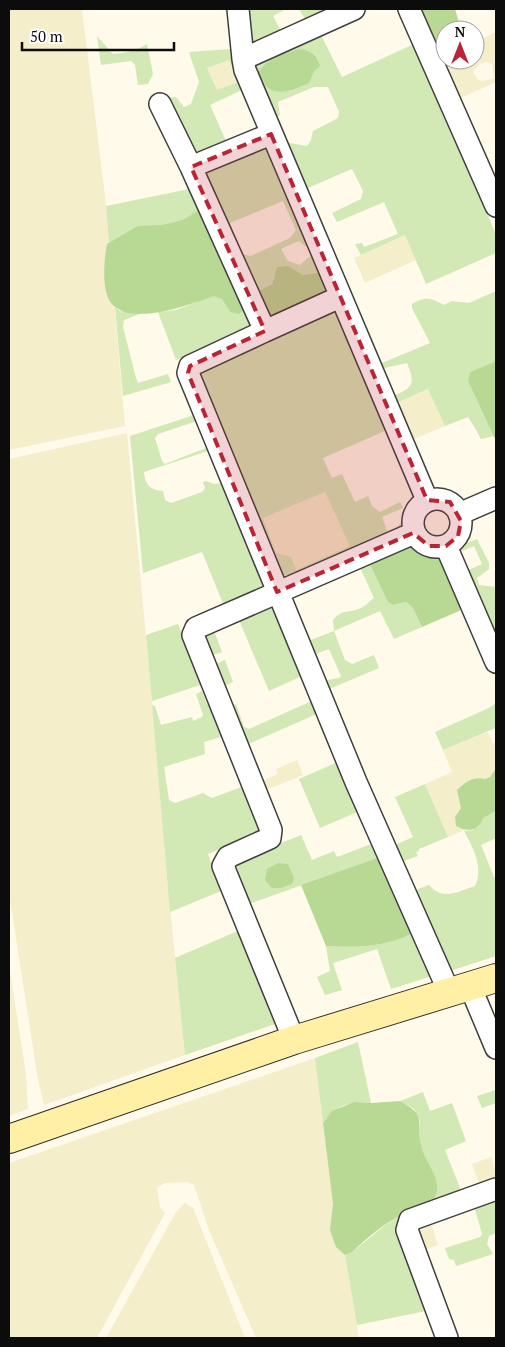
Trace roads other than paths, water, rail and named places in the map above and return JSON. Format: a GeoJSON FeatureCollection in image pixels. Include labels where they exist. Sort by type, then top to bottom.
{"type":"FeatureCollection","features":[{"type":"Feature","properties":{"kind":"street"},"geometry":{"type":"LineString","coordinates":[[238,9],[245,70],[427,500]]}},
{"type":"Feature","properties":{"kind":"street"},"geometry":{"type":"LineString","coordinates":[[244,59],[354,9]]}},
{"type":"Feature","properties":{"kind":"street"},"geometry":{"type":"LineString","coordinates":[[409,9],[496,206]]}},
{"type":"Feature","properties":{"kind":"street"},"geometry":{"type":"LineString","coordinates":[[160,104],[192,167],[265,331]]}},
{"type":"Feature","properties":{"kind":"street"},"geometry":{"type":"LineString","coordinates":[[192,167],[271,134]]}},
{"type":"Feature","properties":{"kind":"street"},"geometry":{"type":"LineString","coordinates":[[340,297],[190,366],[188,373],[356,782],[459,989],[496,1048]]}},
{"type":"Feature","properties":{"kind":"street"},"geometry":{"type":"LineString","coordinates":[[435,498],[450,502],[460,514],[461,521],[458,536],[446,546],[429,546],[422,542],[414,533],[412,520],[415,512],[427,500],[435,498]]}},
{"type":"Feature","properties":{"kind":"street"},"geometry":{"type":"LineString","coordinates":[[460,514],[496,498]]}},
{"type":"Feature","properties":{"kind":"street"},"geometry":{"type":"LineString","coordinates":[[294,1040],[223,866],[228,857],[270,838],[271,830],[193,636],[196,628],[414,533]]}},
{"type":"Feature","properties":{"kind":"street"},"geometry":{"type":"LineString","coordinates":[[446,546],[496,662]]}},
{"type":"Feature","properties":{"kind":"street"},"geometry":{"type":"LineString","coordinates":[[9,1139],[294,1040],[496,978]]}},
{"type":"Feature","properties":{"kind":"street"},"geometry":{"type":"LineString","coordinates":[[447,1338],[407,1230],[410,1220],[496,1189]]}}]}
